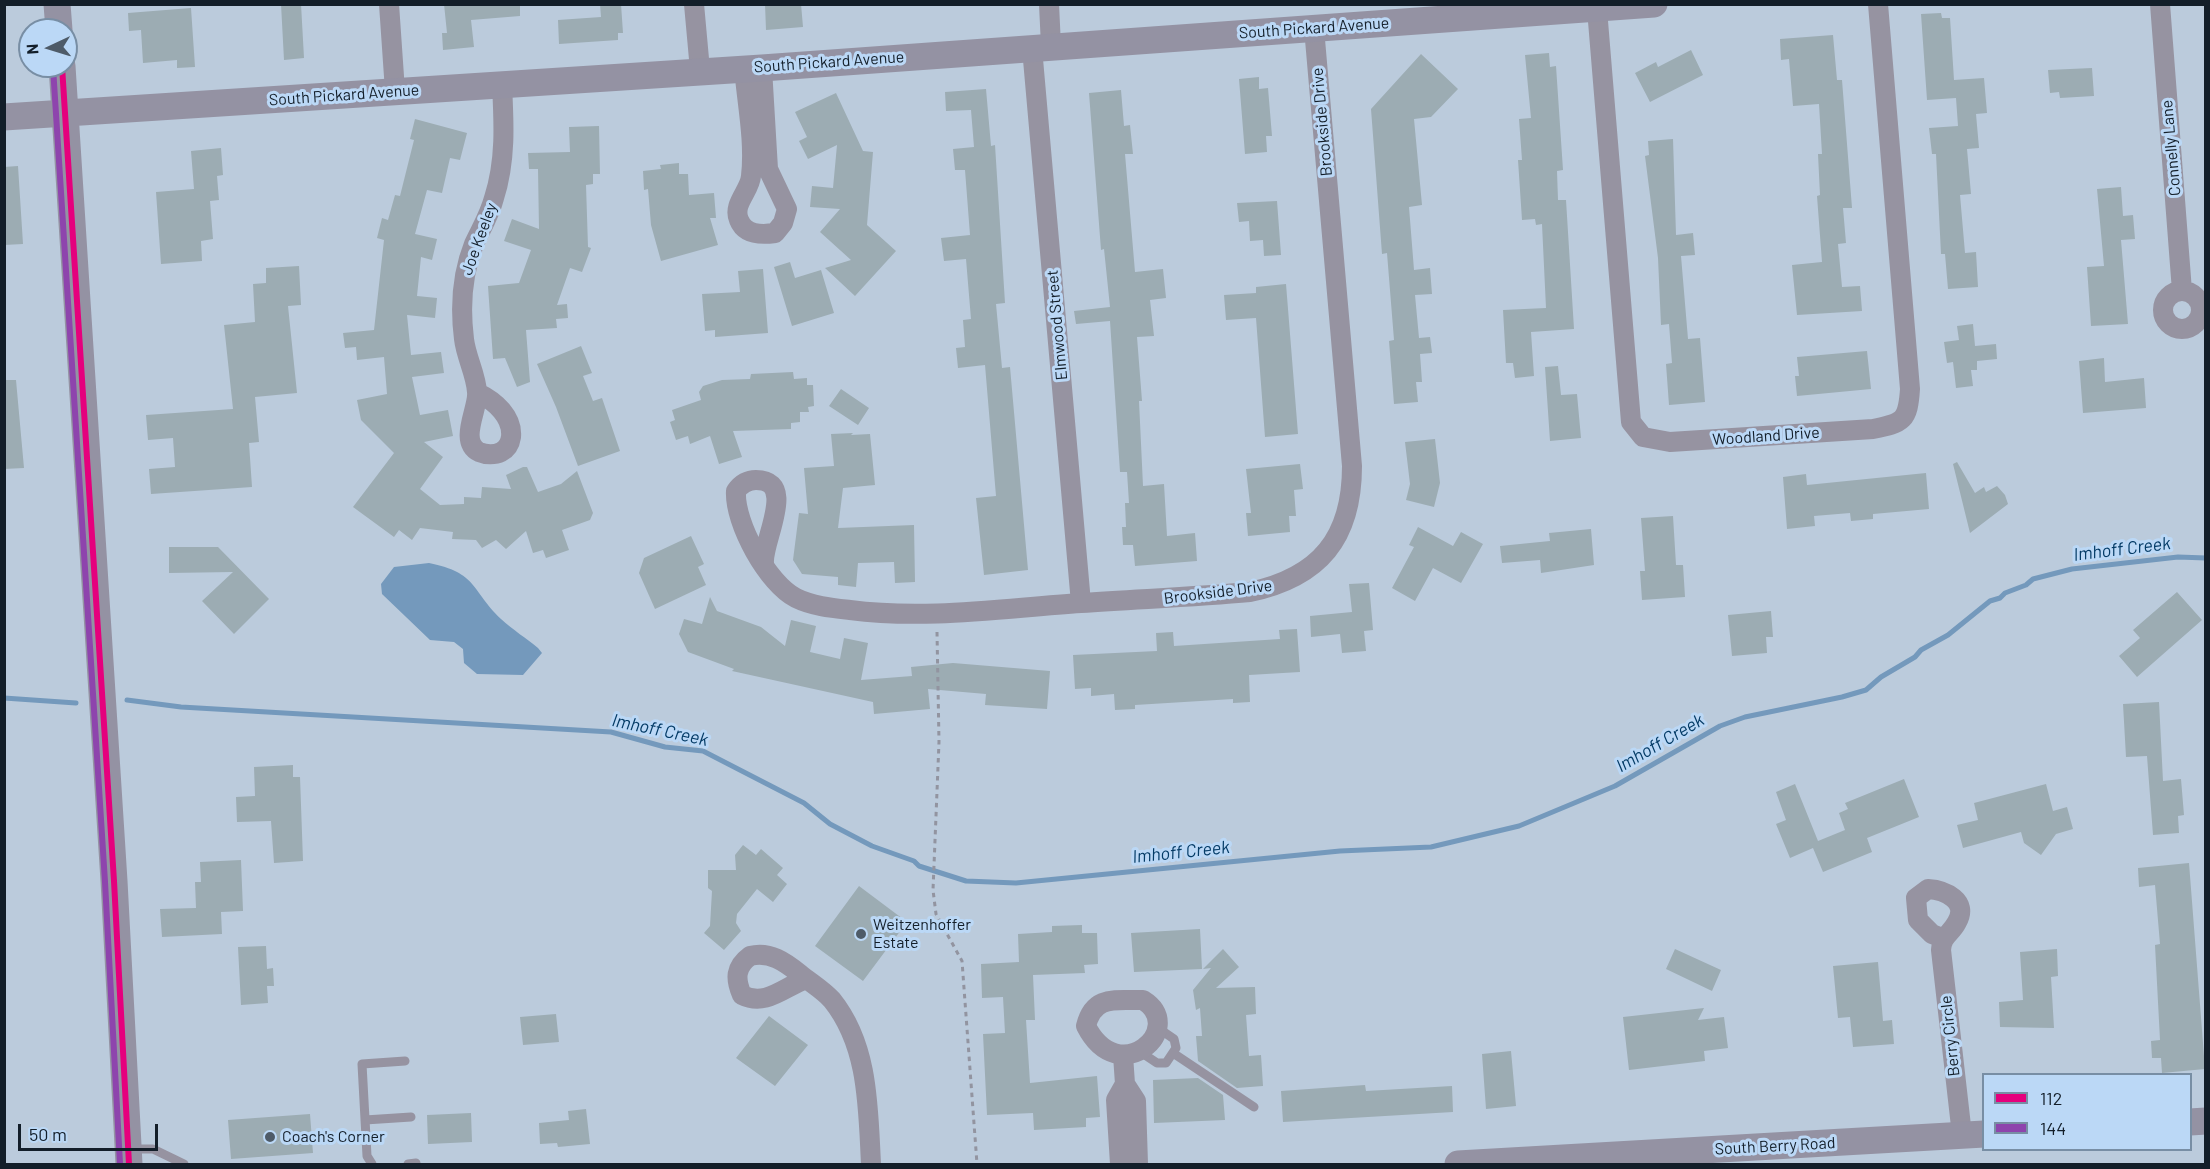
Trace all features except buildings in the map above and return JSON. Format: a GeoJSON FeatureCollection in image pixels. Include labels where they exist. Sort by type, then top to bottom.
{"type":"FeatureCollection","features":[{"type":"Feature","properties":{"kind":"street"},"geometry":{"type":"LineString","coordinates":[[389,4],[395,91]]}},
{"type":"Feature","properties":{"kind":"street"},"geometry":{"type":"LineString","coordinates":[[694,4],[700,70]]}},
{"type":"Feature","properties":{"kind":"street","name":"Elmwood Street"},"geometry":{"type":"LineString","coordinates":[[1049,4],[1042,47],[1081,603]]}},
{"type":"Feature","properties":{"kind":"street","name":"South Pickard Avenue"},"geometry":{"type":"LineString","coordinates":[[4,117],[753,68],[1654,4]]}},
{"type":"Feature","properties":{"kind":"street","name":"Woodland Drive"},"geometry":{"type":"LineString","coordinates":[[1597,9],[1632,422],[1643,437],[1670,442],[1873,429],[1901,422],[1906,416],[1910,389],[1878,4]]}},
{"type":"Feature","properties":{"kind":"street","name":"Connelly Lane"},"geometry":{"type":"LineString","coordinates":[[2160,4],[2182,291]]}},
{"type":"Feature","properties":{"kind":"street","name":"Brookside Drive"},"geometry":{"type":"LineString","coordinates":[[764,563],[782,590],[798,599],[819,606],[871,613],[936,615],[1081,603],[1174,599],[1276,586],[1308,571],[1320,560],[1340,531],[1348,513],[1352,490],[1352,466],[1314,28]]}},
{"type":"Feature","properties":{"kind":"street"},"geometry":{"type":"LineString","coordinates":[[753,68],[768,169],[787,208],[783,223],[775,233],[760,235],[744,229],[737,216],[738,207],[751,176],[753,68]]}},
{"type":"Feature","properties":{"kind":"street"},"geometry":{"type":"LineString","coordinates":[[63,78],[114,880],[128,1157]]}},
{"type":"Feature","properties":{"kind":"street","name":"Joe Keeley"},"geometry":{"type":"LineString","coordinates":[[478,393],[464,338],[464,278],[498,182],[505,139],[502,85]]}},
{"type":"Feature","properties":{"kind":"street","name":"Berry Circle"},"geometry":{"type":"LineString","coordinates":[[1942,938],[1941,950],[1973,1134]]}},
{"type":"Feature","properties":{"kind":"street"},"geometry":{"type":"LineString","coordinates":[[806,979],[831,998],[855,1038],[867,1103],[871,1164]]}},
{"type":"Feature","properties":{"kind":"street"},"geometry":{"type":"LineString","coordinates":[[1143,1000],[1151,1005],[1156,1014],[1158,1028],[1154,1039],[1131,1053],[1109,1053],[1093,1039],[1086,1026],[1089,1012],[1098,1004],[1143,1000]]}},
{"type":"Feature","properties":{"kind":"street"},"geometry":{"type":"LineString","coordinates":[[1120,1164],[1116,1100],[1125,1084],[1131,1053]]}},
{"type":"Feature","properties":{"kind":"street"},"geometry":{"type":"LineString","coordinates":[[1125,1084],[1136,1101],[1138,1164]]}},
{"type":"Feature","properties":{"kind":"street","name":"South Berry Road"},"geometry":{"type":"LineString","coordinates":[[1458,1164],[1973,1134]]}},
{"type":"Feature","properties":{"kind":"lane"},"geometry":{"type":"LineString","coordinates":[[1131,1053],[1157,1063],[1166,1063],[1176,1048],[1174,1039],[1158,1028]]}},
{"type":"Feature","properties":{"kind":"lane"},"geometry":{"type":"LineString","coordinates":[[1173,1053],[1254,1107]]}},
{"type":"Feature","properties":{"kind":"lane"},"geometry":{"type":"LineString","coordinates":[[372,1164],[367,1156],[362,1064],[405,1061]]}},
{"type":"Feature","properties":{"kind":"lane"},"geometry":{"type":"LineString","coordinates":[[365,1120],[411,1117]]}},
{"type":"Feature","properties":{"kind":"lane"},"geometry":{"type":"LineString","coordinates":[[128,1157],[153,1149],[184,1164]]}},
{"type":"Feature","properties":{"kind":"path"},"geometry":{"type":"LineString","coordinates":[[936,615],[937,767],[933,890],[936,914],[962,961],[977,1164]]}},
{"type":"Feature","properties":{"kind":"water"},"geometry":{"type":"Polygon","coordinates":[[[429,563],[445,567],[465,577],[501,619],[538,648],[542,653],[523,675],[477,674],[464,663],[463,649],[454,642],[430,640],[382,594],[381,584],[394,567],[429,563]]]}},
{"type":"Feature","properties":{"kind":"waterway","name":"Imhoff Creek"},"geometry":{"type":"LineString","coordinates":[[127,700],[181,707],[611,732],[665,747],[703,751],[804,803],[830,824],[872,846],[914,861],[919,866],[966,881],[1016,883],[1340,851],[1431,847],[1519,826],[1615,786],[1720,726],[1745,717],[1866,690],[1881,677],[1915,657],[1921,650],[1948,635],[1990,601],[2026,585],[2033,579],[2072,569],[2178,557],[2206,558]]}},
{"type":"Feature","properties":{"kind":"waterway","name":"Imhoff Creek"},"geometry":{"type":"LineString","coordinates":[[4,698],[76,703]]}},
{"type":"Feature","properties":{"kind":"transit line","name":"144"},"geometry":{"type":"LineString","coordinates":[[54,78],[105,882],[120,1164]]}},
{"type":"Feature","properties":{"kind":"transit line","name":"112"},"geometry":{"type":"LineString","coordinates":[[63,78],[114,881],[129,1164]]}},
{"type":"Feature","properties":{"kind":"place","name":"Weitzenhoffer Estate"},"geometry":{"type":"Point","coordinates":[861,934]}},
{"type":"Feature","properties":{"kind":"place","name":"Coach's Corner"},"geometry":{"type":"Point","coordinates":[270,1137]}}]}
